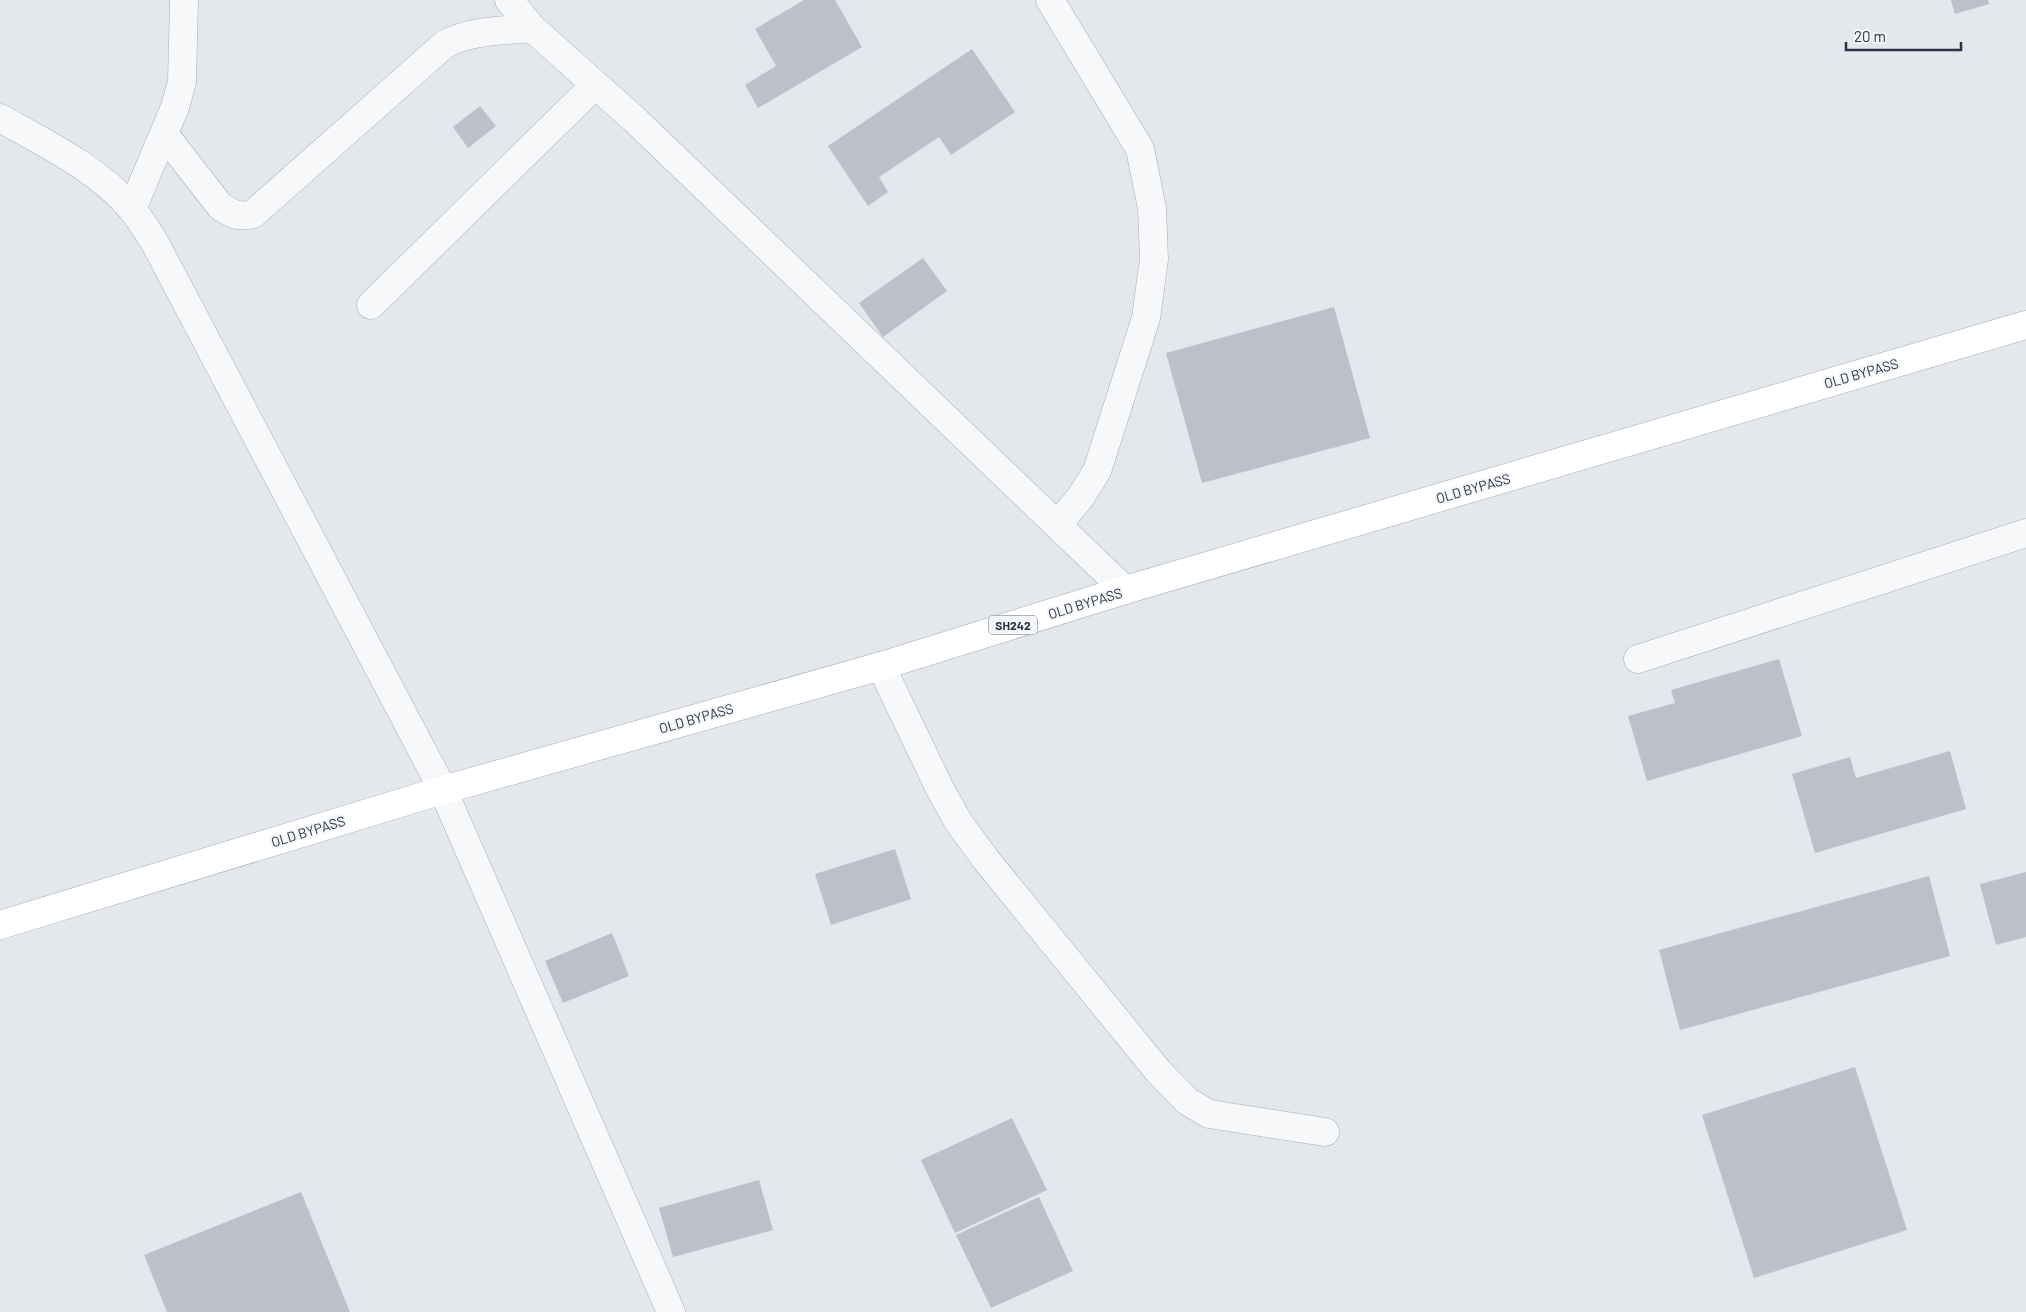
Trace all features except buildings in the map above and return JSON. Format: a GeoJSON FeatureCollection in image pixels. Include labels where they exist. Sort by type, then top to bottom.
{"type":"FeatureCollection","features":[{"type":"Feature","properties":{"kind":"main road","name":"OLD BYPASS"},"geometry":{"type":"LineString","coordinates":[[0,925],[443,790],[881,666],[1125,590],[2026,325]]}},
{"type":"Feature","properties":{"kind":"street"},"geometry":{"type":"LineString","coordinates":[[132,209],[175,107],[182,82],[184,0]]}},
{"type":"Feature","properties":{"kind":"street"},"geometry":{"type":"LineString","coordinates":[[509,0],[532,28],[634,119],[1125,590]]}},
{"type":"Feature","properties":{"kind":"street"},"geometry":{"type":"LineString","coordinates":[[1050,0],[1140,149],[1152,208],[1154,259],[1146,318],[1097,471],[1080,498],[1058,524]]}},
{"type":"Feature","properties":{"kind":"street"},"geometry":{"type":"LineString","coordinates":[[164,134],[220,206],[242,217],[253,214],[446,44],[469,34],[532,28]]}},
{"type":"Feature","properties":{"kind":"street"},"geometry":{"type":"LineString","coordinates":[[371,305],[594,85]]}},
{"type":"Feature","properties":{"kind":"street"},"geometry":{"type":"LineString","coordinates":[[0,118],[63,154],[107,184],[132,209],[156,243],[443,790],[671,1312]]}},
{"type":"Feature","properties":{"kind":"street"},"geometry":{"type":"LineString","coordinates":[[1638,659],[2026,533]]}},
{"type":"Feature","properties":{"kind":"street"},"geometry":{"type":"LineString","coordinates":[[881,666],[940,789],[959,823],[1158,1071],[1181,1096],[1187,1102],[1209,1114],[1325,1132]]}}]}
